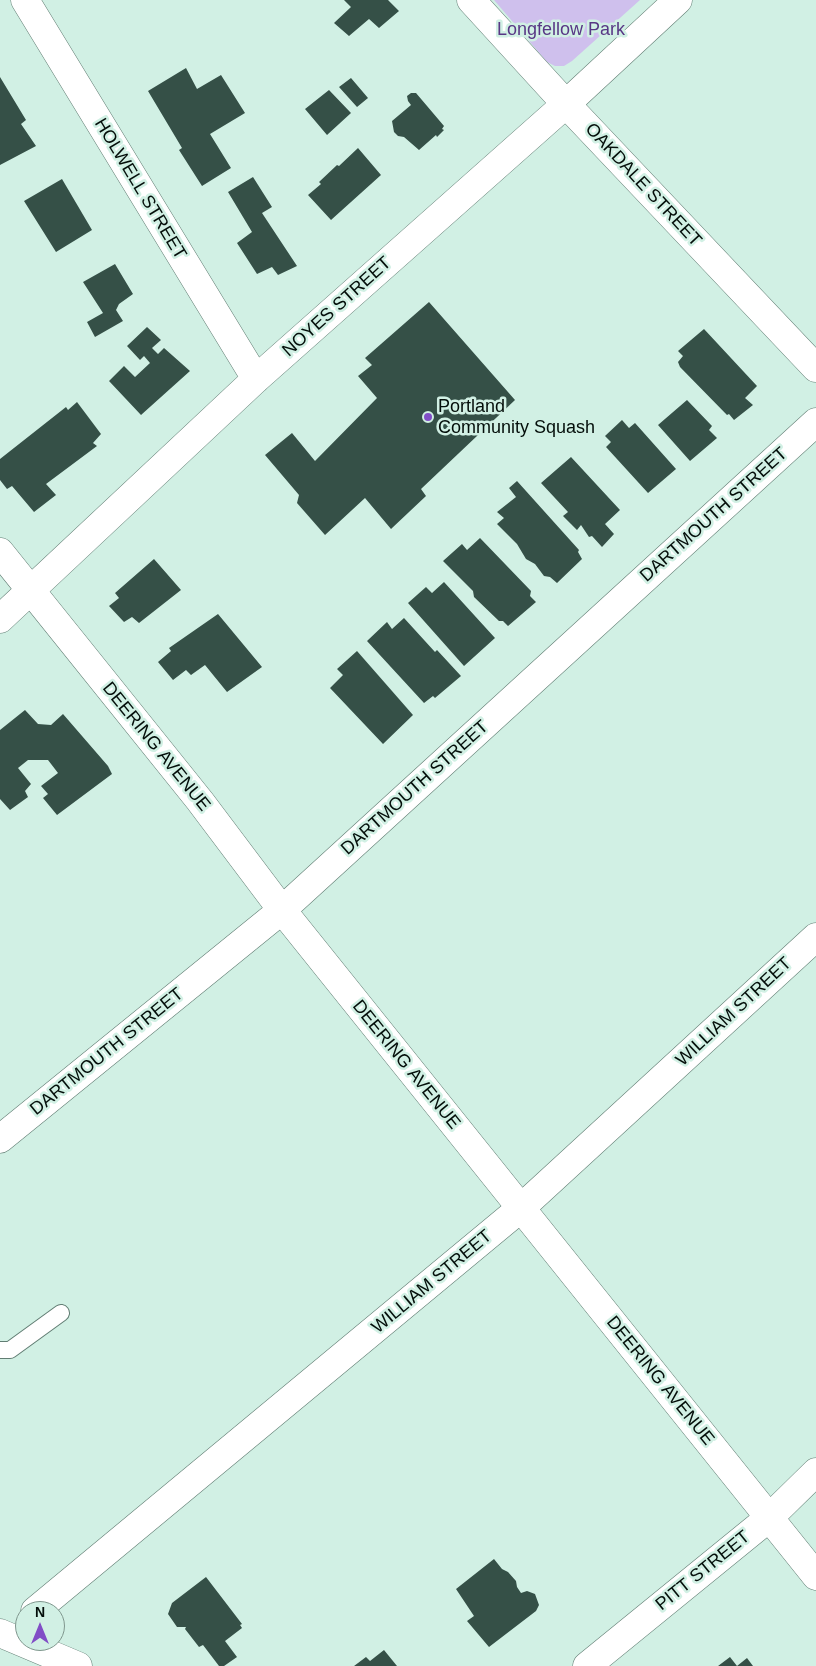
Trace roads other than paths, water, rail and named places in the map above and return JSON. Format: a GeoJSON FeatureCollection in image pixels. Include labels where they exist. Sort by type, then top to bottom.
{"type":"FeatureCollection","features":[{"type":"Feature","properties":{"kind":"street","name":"HOLWELL STREET"},"geometry":{"type":"LineString","coordinates":[[25,0],[256,379]]}},
{"type":"Feature","properties":{"kind":"street","name":"OAKDALE STREET"},"geometry":{"type":"LineString","coordinates":[[471,0],[566,104],[816,368]]}},
{"type":"Feature","properties":{"kind":"street","name":"NOYES STREET"},"geometry":{"type":"LineString","coordinates":[[0,619],[256,379],[566,104],[678,0]]}},
{"type":"Feature","properties":{"kind":"street","name":"DARTMOUTH STREET"},"geometry":{"type":"LineString","coordinates":[[0,1139],[282,910],[816,422]]}},
{"type":"Feature","properties":{"kind":"street","name":"DEERING AVENUE"},"geometry":{"type":"LineString","coordinates":[[0,552],[200,801],[282,910],[816,1576]]}},
{"type":"Feature","properties":{"kind":"street","name":"WILLIAM STREET"},"geometry":{"type":"LineString","coordinates":[[47,1601],[521,1208],[816,937]]}},
{"type":"Feature","properties":{"kind":"street","name":"PITT STREET"},"geometry":{"type":"LineString","coordinates":[[587,1666],[770,1517],[816,1472]]}},
{"type":"Feature","properties":{"kind":"street"},"geometry":{"type":"LineString","coordinates":[[14,1633],[78,1666]]}},
{"type":"Feature","properties":{"kind":"lane"},"geometry":{"type":"LineString","coordinates":[[0,1350],[10,1350],[61,1313]]}},
{"type":"Feature","properties":{"kind":"place","name":"Portland Community Squash"},"geometry":{"type":"Point","coordinates":[428,417]}},
{"type":"Feature","properties":{"kind":"park label","name":"Longfellow Park"},"geometry":{"type":"Point","coordinates":[561,30]}}]}
